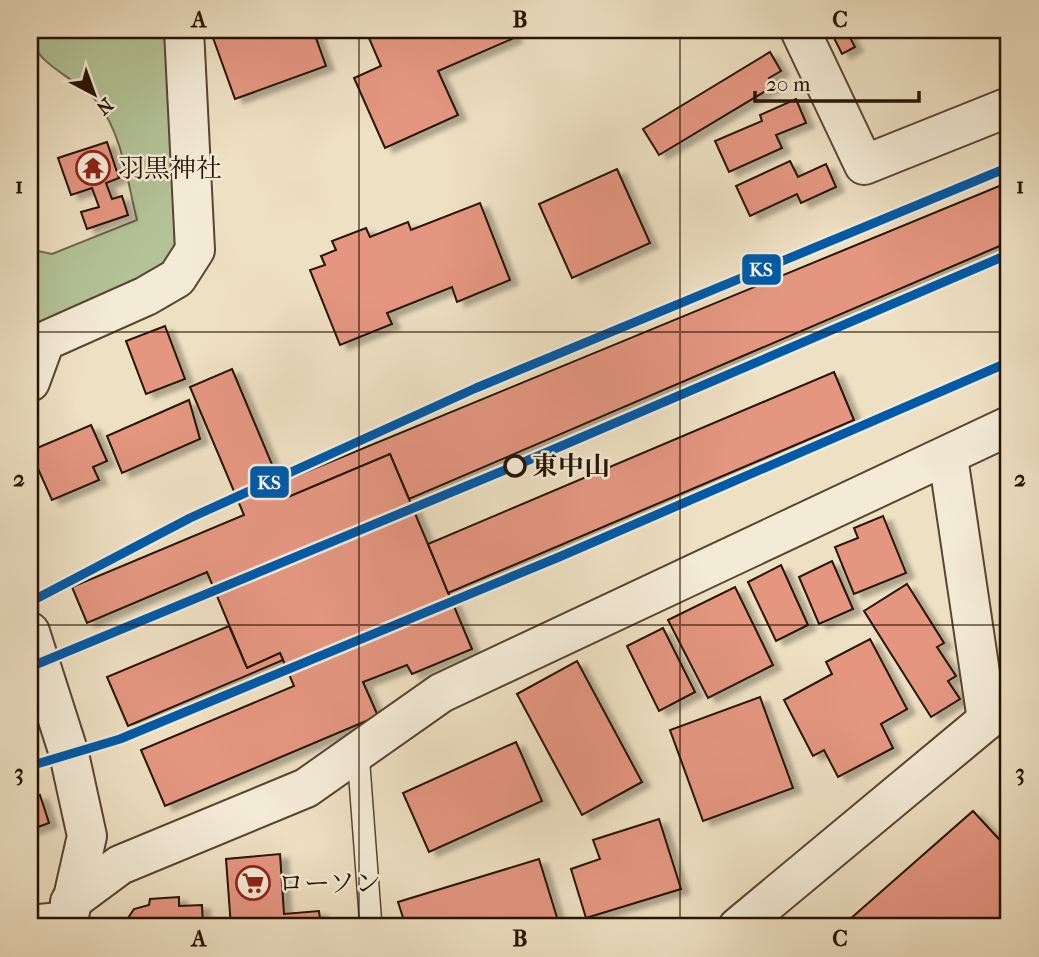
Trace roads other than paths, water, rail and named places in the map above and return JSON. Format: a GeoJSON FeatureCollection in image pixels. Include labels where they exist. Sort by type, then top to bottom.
{"type":"FeatureCollection","features":[{"type":"Feature","properties":{"kind":"street"},"geometry":{"type":"LineString","coordinates":[[30,382],[37,342],[177,278],[195,250],[184,30]]}},
{"type":"Feature","properties":{"kind":"street"},"geometry":{"type":"LineString","coordinates":[[800,30],[864,165],[1009,107]]}},
{"type":"Feature","properties":{"kind":"street"},"geometry":{"type":"LineString","coordinates":[[30,925],[70,917],[120,865],[306,788],[442,693],[1009,426]]}},
{"type":"Feature","properties":{"kind":"street"},"geometry":{"type":"LineString","coordinates":[[738,927],[998,712],[948,457]]}},
{"type":"Feature","properties":{"kind":"street"},"geometry":{"type":"LineString","coordinates":[[30,632],[69,754],[87,836],[70,917]]}},
{"type":"Feature","properties":{"kind":"lane"},"geometry":{"type":"LineString","coordinates":[[358,753],[371,927]]}},
{"type":"Feature","properties":{"kind":"place","name":"羽黒神社"},"geometry":{"type":"Point","coordinates":[93,168]}},
{"type":"Feature","properties":{"kind":"place","name":"東中山"},"geometry":{"type":"Point","coordinates":[515,466]}},
{"type":"Feature","properties":{"kind":"place","name":"ローソン"},"geometry":{"type":"Point","coordinates":[253,883]}}]}
